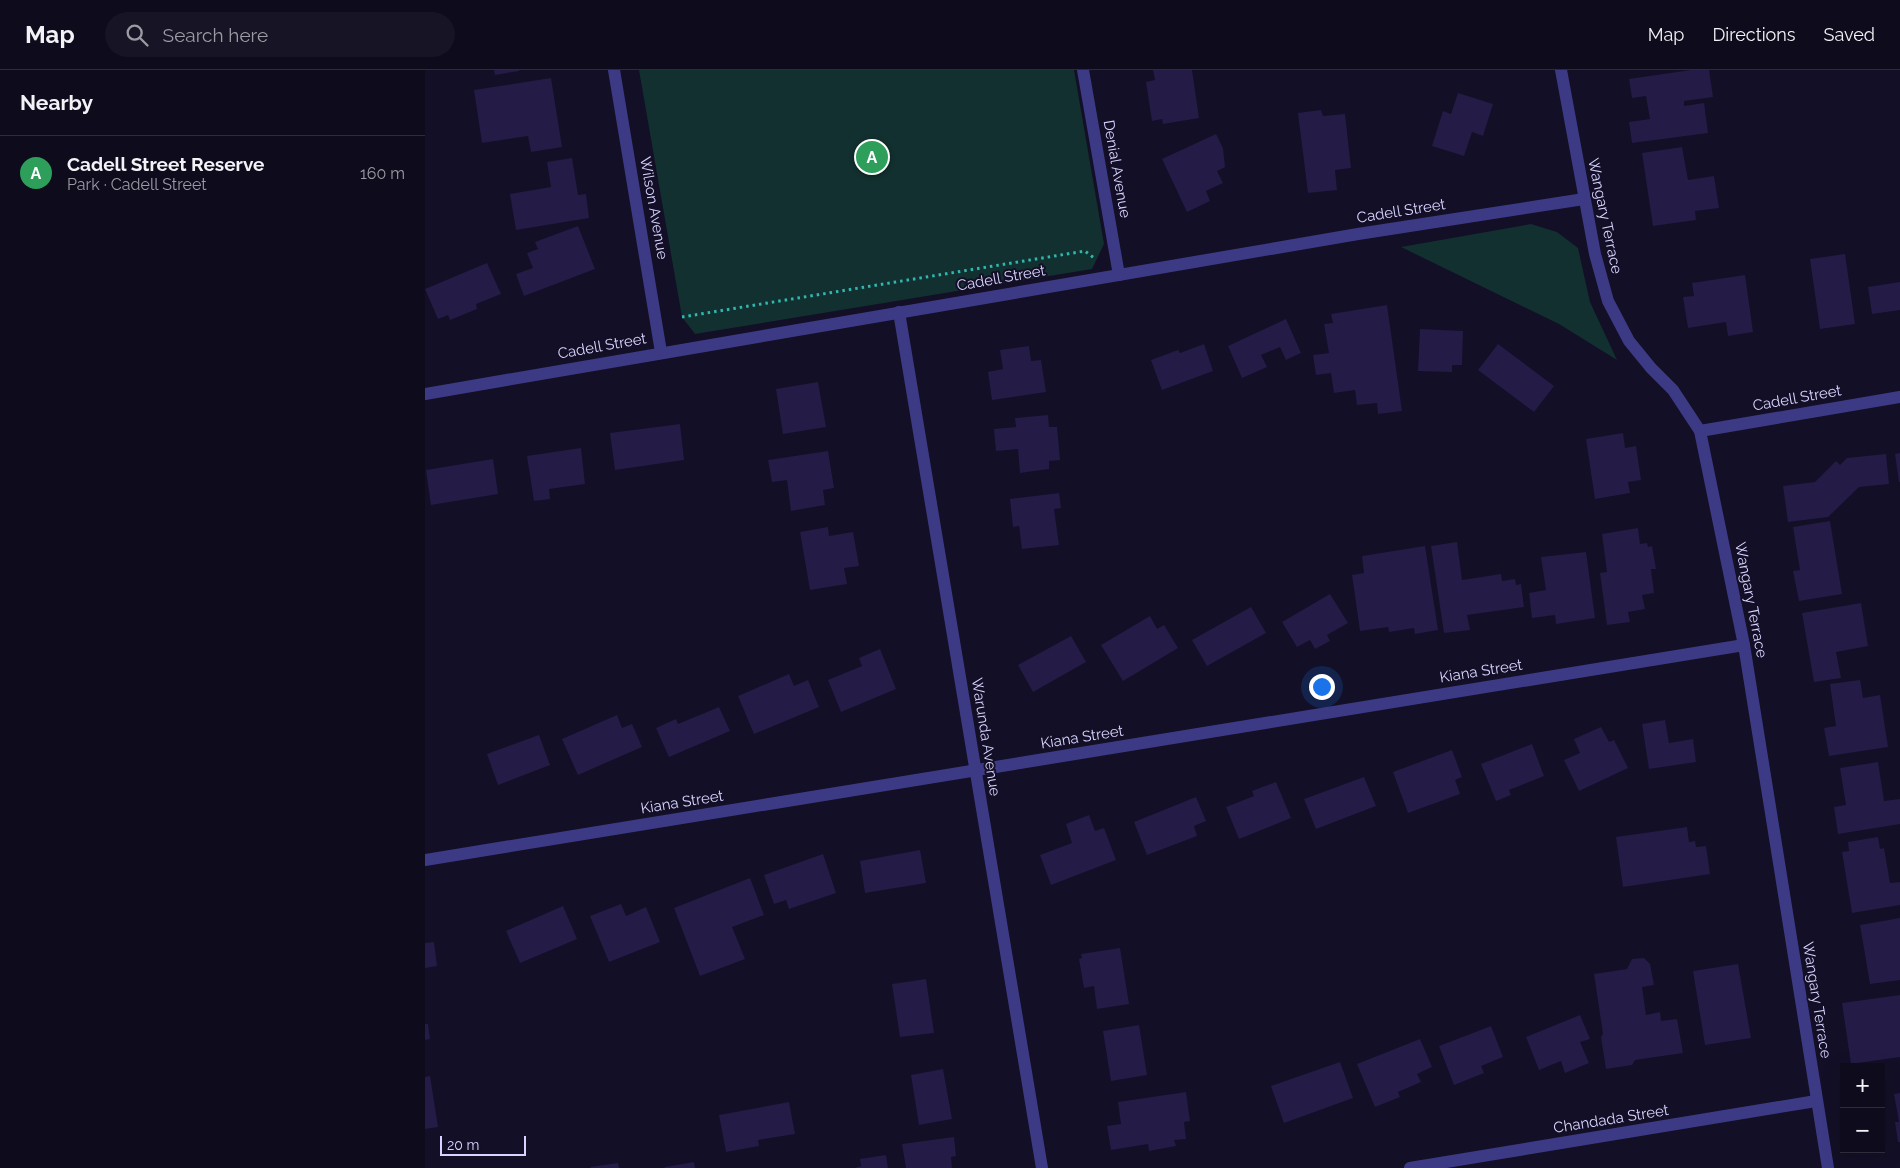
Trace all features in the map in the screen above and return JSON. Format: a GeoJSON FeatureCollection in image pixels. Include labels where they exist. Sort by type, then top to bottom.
{"type":"FeatureCollection","features":[{"type":"Feature","properties":{"kind":"street","name":"Wilson Avenue"},"geometry":{"type":"LineString","coordinates":[[614,70],[661,352]]}},
{"type":"Feature","properties":{"kind":"street","name":"Denial Avenue"},"geometry":{"type":"LineString","coordinates":[[1083,70],[1119,274]]}},
{"type":"Feature","properties":{"kind":"street","name":"Wangary Terrace"},"geometry":{"type":"LineString","coordinates":[[1561,70],[1595,254],[1608,302],[1629,341],[1673,390],[1700,431],[1744,645],[1828,1168]]}},
{"type":"Feature","properties":{"kind":"street","name":"Cadell Street"},"geometry":{"type":"LineString","coordinates":[[425,394],[1119,274],[1584,199]]}},
{"type":"Feature","properties":{"kind":"street","name":"Warunda Avenue"},"geometry":{"type":"LineString","coordinates":[[899,312],[1042,1168]]}},
{"type":"Feature","properties":{"kind":"street","name":"Cadell Street"},"geometry":{"type":"LineString","coordinates":[[1700,431],[1900,397]]}},
{"type":"Feature","properties":{"kind":"street","name":"Kiana Street"},"geometry":{"type":"LineString","coordinates":[[425,860],[1744,645]]}},
{"type":"Feature","properties":{"kind":"street","name":"Chandada Street"},"geometry":{"type":"LineString","coordinates":[[1410,1168],[1816,1101]]}},
{"type":"Feature","properties":{"kind":"path"},"geometry":{"type":"LineString","coordinates":[[682,317],[1085,251],[1096,260]]}},
{"type":"Feature","properties":{"kind":"green space"},"geometry":{"type":"Polygon","coordinates":[[[639,70],[1074,70],[1104,244],[1092,269],[695,334],[682,317],[639,70]]]}},
{"type":"Feature","properties":{"kind":"green space"},"geometry":{"type":"Polygon","coordinates":[[[1531,224],[1557,232],[1578,248],[1590,302],[1617,360],[1559,324],[1401,247],[1531,224]]]}},
{"type":"Feature","properties":{"kind":"building"},"geometry":{"type":"Polygon","coordinates":[[[494,70],[519,70],[519,71],[495,75],[494,70]]]}},
{"type":"Feature","properties":{"kind":"building"},"geometry":{"type":"Polygon","coordinates":[[[1153,70],[1192,70],[1199,118],[1163,124],[1162,119],[1152,121],[1146,82],[1155,80],[1153,70]]]}},
{"type":"Feature","properties":{"kind":"building"},"geometry":{"type":"Polygon","coordinates":[[[1691,70],[1709,70],[1713,97],[1684,101],[1684,106],[1704,103],[1708,133],[1632,143],[1629,122],[1650,119],[1646,96],[1632,98],[1629,79],[1691,70]]]}},
{"type":"Feature","properties":{"kind":"building"},"geometry":{"type":"Polygon","coordinates":[[[551,78],[562,147],[531,152],[528,136],[482,143],[474,90],[551,78]]]}},
{"type":"Feature","properties":{"kind":"building"},"geometry":{"type":"Polygon","coordinates":[[[1458,93],[1493,104],[1483,136],[1472,132],[1464,156],[1432,146],[1443,111],[1451,114],[1458,93]]]}},
{"type":"Feature","properties":{"kind":"building"},"geometry":{"type":"Polygon","coordinates":[[[1321,110],[1323,116],[1345,114],[1351,168],[1335,170],[1337,190],[1308,193],[1298,113],[1321,110]]]}},
{"type":"Feature","properties":{"kind":"building"},"geometry":{"type":"Polygon","coordinates":[[[1216,134],[1223,148],[1225,167],[1217,171],[1223,183],[1206,191],[1210,201],[1187,212],[1162,159],[1216,134]]]}},
{"type":"Feature","properties":{"kind":"building"},"geometry":{"type":"Polygon","coordinates":[[[1682,147],[1688,180],[1714,176],[1719,208],[1695,211],[1696,220],[1653,226],[1642,153],[1682,147]]]}},
{"type":"Feature","properties":{"kind":"building"},"geometry":{"type":"Polygon","coordinates":[[[572,158],[578,195],[586,194],[589,218],[516,230],[510,194],[551,187],[547,162],[572,158]]]}},
{"type":"Feature","properties":{"kind":"building"},"geometry":{"type":"Polygon","coordinates":[[[578,226],[595,269],[524,296],[516,274],[533,268],[527,253],[538,249],[535,242],[578,226]]]}},
{"type":"Feature","properties":{"kind":"building"},"geometry":{"type":"Polygon","coordinates":[[[1845,254],[1855,324],[1820,329],[1810,259],[1845,254]]]}},
{"type":"Feature","properties":{"kind":"building"},"geometry":{"type":"Polygon","coordinates":[[[487,263],[501,294],[476,304],[477,309],[450,320],[448,315],[438,319],[425,289],[487,263]]]}},
{"type":"Feature","properties":{"kind":"building"},"geometry":{"type":"Polygon","coordinates":[[[1745,275],[1753,332],[1728,336],[1726,322],[1688,328],[1683,297],[1694,296],[1692,283],[1745,275]]]}},
{"type":"Feature","properties":{"kind":"building"},"geometry":{"type":"Polygon","coordinates":[[[1900,282],[1900,310],[1872,314],[1868,287],[1900,282]]]}},
{"type":"Feature","properties":{"kind":"building"},"geometry":{"type":"Polygon","coordinates":[[[1387,305],[1402,411],[1378,414],[1377,403],[1357,405],[1355,390],[1334,393],[1331,373],[1316,375],[1313,355],[1329,353],[1324,324],[1333,323],[1331,314],[1387,305]]]}},
{"type":"Feature","properties":{"kind":"building"},"geometry":{"type":"Polygon","coordinates":[[[1286,319],[1301,353],[1286,360],[1280,347],[1261,355],[1267,367],[1242,378],[1228,346],[1286,319]]]}},
{"type":"Feature","properties":{"kind":"building"},"geometry":{"type":"Polygon","coordinates":[[[1420,329],[1463,331],[1462,365],[1452,365],[1452,372],[1418,371],[1420,329]]]}},
{"type":"Feature","properties":{"kind":"building"},"geometry":{"type":"Polygon","coordinates":[[[1204,344],[1213,371],[1162,390],[1151,360],[1178,350],[1180,353],[1204,344]]]}},
{"type":"Feature","properties":{"kind":"building"},"geometry":{"type":"Polygon","coordinates":[[[1498,344],[1554,386],[1534,412],[1478,370],[1498,344]]]}},
{"type":"Feature","properties":{"kind":"building"},"geometry":{"type":"Polygon","coordinates":[[[1029,346],[1031,361],[1041,360],[1046,392],[992,400],[988,372],[1003,369],[1000,350],[1029,346]]]}},
{"type":"Feature","properties":{"kind":"building"},"geometry":{"type":"Polygon","coordinates":[[[818,382],[826,427],[783,434],[776,389],[818,382]]]}},
{"type":"Feature","properties":{"kind":"building"},"geometry":{"type":"Polygon","coordinates":[[[1048,415],[1049,427],[1057,427],[1060,460],[1049,461],[1049,469],[1020,473],[1018,449],[996,451],[994,429],[1016,427],[1015,418],[1048,415]]]}},
{"type":"Feature","properties":{"kind":"building"},"geometry":{"type":"Polygon","coordinates":[[[680,424],[684,460],[615,470],[610,433],[680,424]]]}},
{"type":"Feature","properties":{"kind":"building"},"geometry":{"type":"Polygon","coordinates":[[[1623,433],[1625,448],[1636,446],[1641,480],[1628,482],[1630,493],[1595,499],[1586,439],[1623,433]]]}},
{"type":"Feature","properties":{"kind":"building"},"geometry":{"type":"Polygon","coordinates":[[[581,448],[585,484],[549,489],[550,499],[534,501],[527,456],[581,448]]]}},
{"type":"Feature","properties":{"kind":"building"},"geometry":{"type":"Polygon","coordinates":[[[828,451],[834,488],[823,490],[825,505],[791,511],[787,480],[772,482],[768,460],[828,451]]]}},
{"type":"Feature","properties":{"kind":"building"},"geometry":{"type":"Polygon","coordinates":[[[1900,453],[1900,482],[1899,482],[1895,454],[1900,453]]]}},
{"type":"Feature","properties":{"kind":"building"},"geometry":{"type":"Polygon","coordinates":[[[1886,454],[1889,484],[1859,487],[1828,517],[1788,522],[1783,486],[1815,482],[1836,461],[1840,465],[1847,458],[1886,454]]]}},
{"type":"Feature","properties":{"kind":"building"},"geometry":{"type":"Polygon","coordinates":[[[493,459],[498,494],[431,505],[426,470],[493,459]]]}},
{"type":"Feature","properties":{"kind":"building"},"geometry":{"type":"Polygon","coordinates":[[[1059,493],[1061,508],[1054,509],[1059,545],[1022,549],[1019,526],[1013,527],[1010,499],[1059,493]]]}},
{"type":"Feature","properties":{"kind":"building"},"geometry":{"type":"Polygon","coordinates":[[[1830,521],[1842,594],[1799,601],[1793,571],[1800,570],[1793,527],[1830,521]]]}},
{"type":"Feature","properties":{"kind":"building"},"geometry":{"type":"Polygon","coordinates":[[[828,527],[829,536],[853,532],[859,566],[844,568],[847,584],[810,590],[800,532],[828,527]]]}},
{"type":"Feature","properties":{"kind":"building"},"geometry":{"type":"Polygon","coordinates":[[[1638,528],[1640,544],[1647,543],[1648,547],[1652,546],[1656,569],[1651,569],[1654,593],[1642,595],[1645,609],[1628,612],[1630,622],[1607,625],[1600,573],[1607,572],[1602,534],[1638,528]]]}},
{"type":"Feature","properties":{"kind":"building"},"geometry":{"type":"Polygon","coordinates":[[[1457,542],[1462,580],[1501,574],[1502,581],[1515,579],[1516,585],[1521,584],[1524,607],[1467,615],[1470,630],[1444,633],[1431,546],[1457,542]]]}},
{"type":"Feature","properties":{"kind":"building"},"geometry":{"type":"Polygon","coordinates":[[[1425,546],[1438,630],[1415,634],[1414,628],[1389,632],[1388,627],[1360,631],[1352,575],[1364,573],[1362,556],[1425,546]]]}},
{"type":"Feature","properties":{"kind":"building"},"geometry":{"type":"Polygon","coordinates":[[[1586,552],[1595,618],[1556,624],[1555,615],[1532,618],[1529,593],[1546,590],[1541,557],[1586,552]]]}},
{"type":"Feature","properties":{"kind":"building"},"geometry":{"type":"Polygon","coordinates":[[[1330,594],[1348,623],[1327,635],[1330,641],[1315,649],[1310,640],[1297,647],[1282,622],[1330,594]]]}},
{"type":"Feature","properties":{"kind":"building"},"geometry":{"type":"Polygon","coordinates":[[[1861,603],[1868,646],[1836,652],[1841,678],[1814,682],[1802,613],[1861,603]]]}},
{"type":"Feature","properties":{"kind":"building"},"geometry":{"type":"Polygon","coordinates":[[[1251,607],[1266,633],[1207,666],[1192,640],[1251,607]]]}},
{"type":"Feature","properties":{"kind":"building"},"geometry":{"type":"Polygon","coordinates":[[[1150,616],[1157,629],[1164,625],[1178,648],[1123,681],[1101,645],[1150,616]]]}},
{"type":"Feature","properties":{"kind":"building"},"geometry":{"type":"Polygon","coordinates":[[[1071,636],[1086,662],[1033,692],[1018,665],[1071,636]]]}},
{"type":"Feature","properties":{"kind":"building"},"geometry":{"type":"Polygon","coordinates":[[[880,649],[896,689],[841,712],[828,680],[862,666],[859,658],[880,649]]]}},
{"type":"Feature","properties":{"kind":"building"},"geometry":{"type":"Polygon","coordinates":[[[789,674],[794,686],[808,680],[819,707],[754,734],[738,696],[789,674]]]}},
{"type":"Feature","properties":{"kind":"building"},"geometry":{"type":"Polygon","coordinates":[[[1860,680],[1863,698],[1880,695],[1888,747],[1829,756],[1824,728],[1836,726],[1830,684],[1860,680]]]}},
{"type":"Feature","properties":{"kind":"building"},"geometry":{"type":"Polygon","coordinates":[[[719,707],[730,731],[669,757],[656,728],[676,719],[678,724],[719,707]]]}},
{"type":"Feature","properties":{"kind":"building"},"geometry":{"type":"Polygon","coordinates":[[[617,715],[622,728],[632,724],[642,747],[578,775],[562,739],[617,715]]]}},
{"type":"Feature","properties":{"kind":"building"},"geometry":{"type":"Polygon","coordinates":[[[1665,720],[1669,743],[1693,739],[1696,762],[1649,769],[1642,724],[1665,720]]]}},
{"type":"Feature","properties":{"kind":"building"},"geometry":{"type":"Polygon","coordinates":[[[1601,727],[1609,742],[1614,740],[1628,768],[1579,791],[1564,760],[1580,753],[1574,739],[1601,727]]]}},
{"type":"Feature","properties":{"kind":"building"},"geometry":{"type":"Polygon","coordinates":[[[539,735],[550,765],[498,785],[487,754],[539,735]]]}},
{"type":"Feature","properties":{"kind":"building"},"geometry":{"type":"Polygon","coordinates":[[[1532,744],[1544,776],[1509,790],[1511,795],[1496,801],[1481,764],[1532,744]]]}},
{"type":"Feature","properties":{"kind":"building"},"geometry":{"type":"Polygon","coordinates":[[[1452,750],[1462,777],[1455,780],[1460,794],[1408,813],[1393,772],[1452,750]]]}},
{"type":"Feature","properties":{"kind":"building"},"geometry":{"type":"Polygon","coordinates":[[[1878,762],[1884,801],[1900,799],[1900,824],[1838,834],[1834,807],[1846,805],[1840,768],[1878,762]]]}},
{"type":"Feature","properties":{"kind":"building"},"geometry":{"type":"Polygon","coordinates":[[[1364,777],[1376,806],[1316,829],[1304,799],[1364,777]]]}},
{"type":"Feature","properties":{"kind":"building"},"geometry":{"type":"Polygon","coordinates":[[[1276,782],[1291,818],[1239,839],[1226,807],[1254,796],[1252,791],[1276,782]]]}},
{"type":"Feature","properties":{"kind":"building"},"geometry":{"type":"Polygon","coordinates":[[[1196,797],[1206,821],[1194,826],[1197,836],[1147,855],[1134,822],[1196,797]]]}},
{"type":"Feature","properties":{"kind":"building"},"geometry":{"type":"Polygon","coordinates":[[[1089,815],[1095,831],[1104,828],[1116,860],[1051,885],[1040,855],[1072,843],[1066,824],[1089,815]]]}},
{"type":"Feature","properties":{"kind":"building"},"geometry":{"type":"Polygon","coordinates":[[[1687,827],[1689,842],[1695,841],[1696,847],[1706,846],[1710,874],[1623,887],[1616,837],[1687,827]]]}},
{"type":"Feature","properties":{"kind":"building"},"geometry":{"type":"Polygon","coordinates":[[[1878,837],[1880,849],[1884,848],[1890,883],[1900,882],[1900,905],[1852,913],[1842,852],[1849,851],[1848,842],[1878,837]]]}},
{"type":"Feature","properties":{"kind":"building"},"geometry":{"type":"Polygon","coordinates":[[[920,850],[926,883],[865,893],[860,861],[920,850]]]}},
{"type":"Feature","properties":{"kind":"building"},"geometry":{"type":"Polygon","coordinates":[[[823,854],[836,893],[789,909],[786,900],[774,904],[764,875],[823,854]]]}},
{"type":"Feature","properties":{"kind":"building"},"geometry":{"type":"Polygon","coordinates":[[[750,878],[764,915],[732,927],[745,959],[700,976],[674,908],[750,878]]]}},
{"type":"Feature","properties":{"kind":"building"},"geometry":{"type":"Polygon","coordinates":[[[621,904],[626,916],[646,907],[660,942],[609,962],[590,916],[621,904]]]}},
{"type":"Feature","properties":{"kind":"building"},"geometry":{"type":"Polygon","coordinates":[[[563,906],[577,939],[520,963],[506,931],[563,906]]]}},
{"type":"Feature","properties":{"kind":"building"},"geometry":{"type":"Polygon","coordinates":[[[1900,918],[1900,980],[1870,984],[1860,925],[1900,918]]]}},
{"type":"Feature","properties":{"kind":"building"},"geometry":{"type":"Polygon","coordinates":[[[434,942],[437,966],[425,968],[425,943],[434,942]]]}},
{"type":"Feature","properties":{"kind":"building"},"geometry":{"type":"Polygon","coordinates":[[[1120,948],[1129,1004],[1097,1009],[1094,986],[1084,988],[1079,959],[1082,958],[1081,954],[1120,948]]]}},
{"type":"Feature","properties":{"kind":"building"},"geometry":{"type":"Polygon","coordinates":[[[1644,958],[1650,964],[1654,985],[1642,987],[1646,1015],[1660,1012],[1661,1021],[1677,1019],[1683,1053],[1635,1060],[1632,1065],[1606,1069],[1594,974],[1627,969],[1632,959],[1644,958]]]}},
{"type":"Feature","properties":{"kind":"building"},"geometry":{"type":"Polygon","coordinates":[[[1738,964],[1751,1038],[1705,1045],[1693,971],[1738,964]]]}},
{"type":"Feature","properties":{"kind":"building"},"geometry":{"type":"Polygon","coordinates":[[[926,979],[934,1033],[900,1037],[892,984],[926,979]]]}},
{"type":"Feature","properties":{"kind":"building"},"geometry":{"type":"Polygon","coordinates":[[[1900,995],[1900,1057],[1851,1063],[1842,1003],[1900,995]]]}},
{"type":"Feature","properties":{"kind":"building"},"geometry":{"type":"Polygon","coordinates":[[[1580,1015],[1590,1039],[1580,1042],[1589,1063],[1565,1073],[1561,1061],[1539,1070],[1526,1037],[1580,1015]]]}},
{"type":"Feature","properties":{"kind":"building"},"geometry":{"type":"Polygon","coordinates":[[[425,1024],[428,1024],[430,1039],[425,1040],[425,1024]]]}},
{"type":"Feature","properties":{"kind":"building"},"geometry":{"type":"Polygon","coordinates":[[[1139,1025],[1147,1075],[1111,1081],[1103,1031],[1139,1025]]]}},
{"type":"Feature","properties":{"kind":"building"},"geometry":{"type":"Polygon","coordinates":[[[1491,1026],[1503,1057],[1481,1066],[1484,1073],[1454,1085],[1439,1046],[1491,1026]]]}},
{"type":"Feature","properties":{"kind":"building"},"geometry":{"type":"Polygon","coordinates":[[[1420,1039],[1432,1067],[1417,1074],[1421,1082],[1398,1092],[1400,1097],[1375,1107],[1357,1064],[1420,1039]]]}},
{"type":"Feature","properties":{"kind":"building"},"geometry":{"type":"Polygon","coordinates":[[[1340,1062],[1353,1098],[1284,1123],[1271,1086],[1340,1062]]]}},
{"type":"Feature","properties":{"kind":"building"},"geometry":{"type":"Polygon","coordinates":[[[943,1069],[952,1119],[919,1125],[911,1075],[943,1069]]]}},
{"type":"Feature","properties":{"kind":"building"},"geometry":{"type":"Polygon","coordinates":[[[430,1076],[438,1127],[425,1129],[425,1077],[430,1076]]]}},
{"type":"Feature","properties":{"kind":"building"},"geometry":{"type":"Polygon","coordinates":[[[1186,1092],[1190,1121],[1184,1122],[1186,1139],[1174,1140],[1176,1146],[1149,1151],[1148,1144],[1111,1150],[1107,1126],[1121,1124],[1118,1102],[1186,1092]]]}},
{"type":"Feature","properties":{"kind":"building"},"geometry":{"type":"Polygon","coordinates":[[[1900,1093],[1900,1142],[1898,1142],[1895,1122],[1899,1122],[1894,1094],[1900,1093]]]}},
{"type":"Feature","properties":{"kind":"building"},"geometry":{"type":"Polygon","coordinates":[[[789,1102],[795,1134],[758,1140],[759,1146],[726,1152],[719,1115],[789,1102]]]}},
{"type":"Feature","properties":{"kind":"building"},"geometry":{"type":"Polygon","coordinates":[[[954,1137],[956,1156],[951,1157],[952,1168],[906,1168],[902,1144],[954,1137]]]}},
{"type":"Feature","properties":{"kind":"building"},"geometry":{"type":"Polygon","coordinates":[[[886,1155],[888,1168],[855,1168],[861,1166],[860,1159],[886,1155]]]}},
{"type":"Feature","properties":{"kind":"building"},"geometry":{"type":"Polygon","coordinates":[[[694,1162],[695,1168],[665,1168],[665,1167],[694,1162]]]}},
{"type":"Feature","properties":{"kind":"building"},"geometry":{"type":"Polygon","coordinates":[[[618,1163],[619,1168],[590,1167],[618,1163]]]}},
{"type":"Feature","properties":{"kind":"place","name":"Cadell Street Reserve"},"geometry":{"type":"Point","coordinates":[872,157]}}]}
